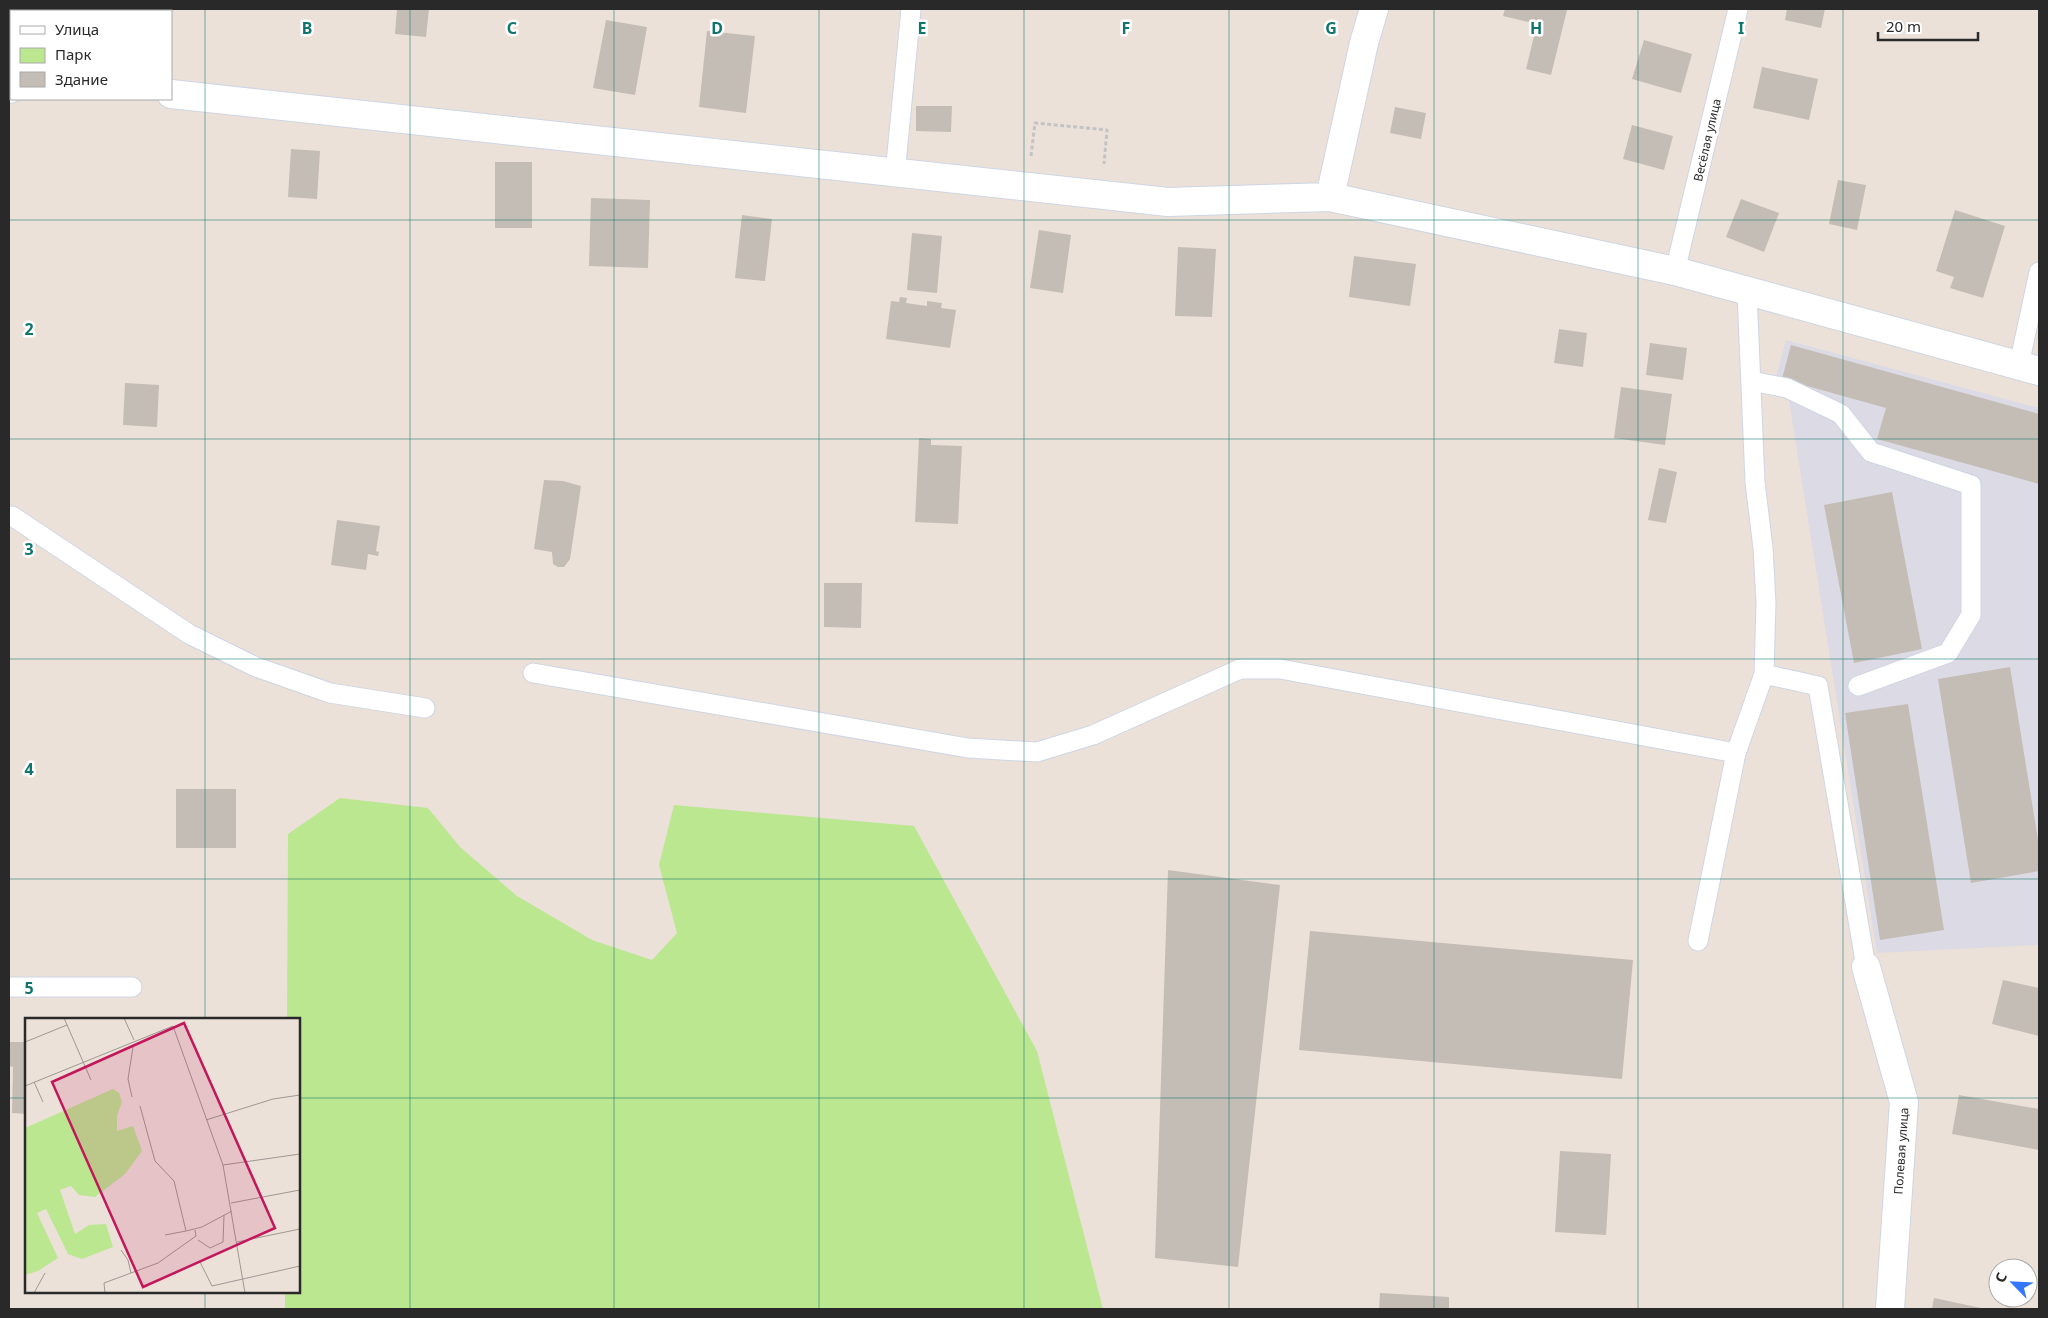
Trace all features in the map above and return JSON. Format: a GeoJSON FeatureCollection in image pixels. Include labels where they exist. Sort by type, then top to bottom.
{"type":"FeatureCollection","features":[{"type":"Feature","properties":{"kind":"street"},"geometry":{"type":"LineString","coordinates":[[1330,197],[1364,43],[1374,9]]}},
{"type":"Feature","properties":{"kind":"street"},"geometry":{"type":"LineString","coordinates":[[172,94],[895,174],[1168,202],[1330,197],[1676,271],[2029,368]]}},
{"type":"Feature","properties":{"kind":"street","name":"Полевая улица"},"geometry":{"type":"LineString","coordinates":[[1866,967],[1904,1102],[1890,1309]]}},
{"type":"Feature","properties":{"kind":"lane"},"geometry":{"type":"LineString","coordinates":[[895,174],[911,9]]}},
{"type":"Feature","properties":{"kind":"lane","name":"Весёлая улица"},"geometry":{"type":"LineString","coordinates":[[1676,271],[1738,9]]}},
{"type":"Feature","properties":{"kind":"lane"},"geometry":{"type":"LineString","coordinates":[[2029,368],[2039,272]]}},
{"type":"Feature","properties":{"kind":"lane"},"geometry":{"type":"LineString","coordinates":[[1698,941],[1736,753],[1764,674],[1766,603],[1763,548],[1755,482],[1748,292]]}},
{"type":"Feature","properties":{"kind":"lane"},"geometry":{"type":"LineString","coordinates":[[1751,381],[1787,388],[1841,414],[1871,452],[1971,485],[1971,615],[1948,653],[1858,686]]}},
{"type":"Feature","properties":{"kind":"lane"},"geometry":{"type":"LineString","coordinates":[[12,516],[189,634],[256,667],[330,693],[425,708]]}},
{"type":"Feature","properties":{"kind":"lane"},"geometry":{"type":"LineString","coordinates":[[533,673],[968,748],[1037,752],[1093,735],[1240,668],[1280,669],[1736,753]]}},
{"type":"Feature","properties":{"kind":"lane"},"geometry":{"type":"LineString","coordinates":[[1764,674],[1818,686],[1866,967]]}},
{"type":"Feature","properties":{"kind":"lane"},"geometry":{"type":"LineString","coordinates":[[9,987],[132,988]]}},
{"type":"Feature","properties":{"kind":"path"},"geometry":{"type":"LineString","coordinates":[[1028,187],[1035,123],[1107,130],[1100,195]]}},
{"type":"Feature","properties":{"kind":"shaded area"},"geometry":{"type":"Polygon","coordinates":[[[1786,340],[2039,408],[2039,945],[1877,953],[1787,388],[1776,377],[1786,340]]]}},
{"type":"Feature","properties":{"kind":"green space"},"geometry":{"type":"Polygon","coordinates":[[[340,798],[428,808],[460,847],[517,896],[592,940],[652,960],[677,933],[659,865],[674,805],[914,826],[1037,1051],[1103,1309],[285,1309],[285,1293],[300,1293],[300,1018],[287,1018],[288,834],[340,798]]]}},
{"type":"Feature","properties":{"kind":"building"},"geometry":{"type":"Polygon","coordinates":[[[397,9],[429,9],[426,37],[395,34],[397,9]]]}},
{"type":"Feature","properties":{"kind":"building"},"geometry":{"type":"Polygon","coordinates":[[[1505,9],[1567,10],[1551,75],[1526,69],[1537,24],[1503,16],[1505,9]]]}},
{"type":"Feature","properties":{"kind":"building"},"geometry":{"type":"Polygon","coordinates":[[[1787,9],[1825,9],[1821,28],[1785,20],[1787,9]]]}},
{"type":"Feature","properties":{"kind":"building"},"geometry":{"type":"Polygon","coordinates":[[[606,20],[647,27],[635,95],[593,88],[606,20]]]}},
{"type":"Feature","properties":{"kind":"building"},"geometry":{"type":"Polygon","coordinates":[[[707,31],[755,36],[746,113],[699,107],[707,31]]]}},
{"type":"Feature","properties":{"kind":"building"},"geometry":{"type":"Polygon","coordinates":[[[1644,40],[1692,54],[1681,93],[1632,79],[1644,40]]]}},
{"type":"Feature","properties":{"kind":"building"},"geometry":{"type":"Polygon","coordinates":[[[1762,67],[1818,79],[1809,120],[1753,108],[1762,67]]]}},
{"type":"Feature","properties":{"kind":"building"},"geometry":{"type":"Polygon","coordinates":[[[916,106],[952,106],[951,132],[916,131],[916,106]]]}},
{"type":"Feature","properties":{"kind":"building"},"geometry":{"type":"Polygon","coordinates":[[[1395,107],[1426,113],[1421,139],[1390,133],[1395,107]]]}},
{"type":"Feature","properties":{"kind":"building"},"geometry":{"type":"Polygon","coordinates":[[[1632,125],[1673,136],[1664,170],[1623,159],[1632,125]]]}},
{"type":"Feature","properties":{"kind":"building"},"geometry":{"type":"Polygon","coordinates":[[[291,149],[320,151],[317,199],[288,197],[291,149]]]}},
{"type":"Feature","properties":{"kind":"building"},"geometry":{"type":"Polygon","coordinates":[[[495,162],[532,162],[532,228],[495,228],[495,162]]]}},
{"type":"Feature","properties":{"kind":"building"},"geometry":{"type":"Polygon","coordinates":[[[1838,180],[1866,185],[1857,230],[1829,224],[1838,180]]]}},
{"type":"Feature","properties":{"kind":"building"},"geometry":{"type":"Polygon","coordinates":[[[591,198],[650,200],[648,268],[589,266],[591,198]]]}},
{"type":"Feature","properties":{"kind":"building"},"geometry":{"type":"Polygon","coordinates":[[[1741,199],[1779,213],[1764,252],[1726,237],[1741,199]]]}},
{"type":"Feature","properties":{"kind":"building"},"geometry":{"type":"Polygon","coordinates":[[[1955,210],[2005,226],[1983,298],[1950,288],[1954,277],[1936,271],[1955,210]]]}},
{"type":"Feature","properties":{"kind":"building"},"geometry":{"type":"Polygon","coordinates":[[[742,215],[772,219],[765,281],[735,278],[742,215]]]}},
{"type":"Feature","properties":{"kind":"building"},"geometry":{"type":"Polygon","coordinates":[[[1039,230],[1071,235],[1063,293],[1030,288],[1039,230]]]}},
{"type":"Feature","properties":{"kind":"building"},"geometry":{"type":"Polygon","coordinates":[[[912,233],[942,236],[937,293],[907,290],[912,233]]]}},
{"type":"Feature","properties":{"kind":"building"},"geometry":{"type":"Polygon","coordinates":[[[1178,247],[1216,249],[1212,317],[1175,316],[1178,247]]]}},
{"type":"Feature","properties":{"kind":"building"},"geometry":{"type":"Polygon","coordinates":[[[1354,256],[1416,264],[1410,306],[1349,297],[1354,256]]]}},
{"type":"Feature","properties":{"kind":"building"},"geometry":{"type":"Polygon","coordinates":[[[900,297],[907,298],[906,303],[927,306],[927,301],[942,303],[941,308],[956,310],[950,348],[886,339],[891,301],[899,302],[900,297]]]}},
{"type":"Feature","properties":{"kind":"building"},"geometry":{"type":"Polygon","coordinates":[[[1559,329],[1587,333],[1583,367],[1554,363],[1559,329]]]}},
{"type":"Feature","properties":{"kind":"building"},"geometry":{"type":"Polygon","coordinates":[[[1650,343],[1687,348],[1683,380],[1646,375],[1650,343]]]}},
{"type":"Feature","properties":{"kind":"building"},"geometry":{"type":"Polygon","coordinates":[[[1791,345],[2039,414],[2039,484],[1877,439],[1886,408],[1782,379],[1791,345]]]}},
{"type":"Feature","properties":{"kind":"building"},"geometry":{"type":"Polygon","coordinates":[[[125,383],[159,385],[157,427],[123,425],[125,383]]]}},
{"type":"Feature","properties":{"kind":"building"},"geometry":{"type":"Polygon","coordinates":[[[1621,387],[1672,394],[1665,445],[1614,438],[1621,387]]]}},
{"type":"Feature","properties":{"kind":"building"},"geometry":{"type":"Polygon","coordinates":[[[919,438],[931,439],[931,445],[962,446],[958,524],[915,522],[919,438]]]}},
{"type":"Feature","properties":{"kind":"building"},"geometry":{"type":"Polygon","coordinates":[[[1659,468],[1677,472],[1666,523],[1648,520],[1659,468]]]}},
{"type":"Feature","properties":{"kind":"building"},"geometry":{"type":"Polygon","coordinates":[[[544,480],[563,481],[581,486],[570,559],[564,567],[558,567],[553,564],[552,552],[534,549],[544,480]]]}},
{"type":"Feature","properties":{"kind":"building"},"geometry":{"type":"Polygon","coordinates":[[[1892,492],[1922,649],[1854,663],[1824,505],[1892,492]]]}},
{"type":"Feature","properties":{"kind":"building"},"geometry":{"type":"Polygon","coordinates":[[[337,520],[380,526],[376,551],[379,552],[378,556],[368,554],[366,570],[331,565],[337,520]]]}},
{"type":"Feature","properties":{"kind":"building"},"geometry":{"type":"Polygon","coordinates":[[[824,583],[862,583],[861,628],[824,627],[824,583]]]}},
{"type":"Feature","properties":{"kind":"building"},"geometry":{"type":"Polygon","coordinates":[[[2010,667],[2039,846],[2039,871],[1971,883],[1938,679],[2010,667]]]}},
{"type":"Feature","properties":{"kind":"building"},"geometry":{"type":"Polygon","coordinates":[[[1908,704],[1944,930],[1880,940],[1845,713],[1908,704]]]}},
{"type":"Feature","properties":{"kind":"building"},"geometry":{"type":"Polygon","coordinates":[[[176,789],[236,789],[236,848],[176,848],[176,789]]]}},
{"type":"Feature","properties":{"kind":"building"},"geometry":{"type":"Polygon","coordinates":[[[1168,870],[1280,885],[1238,1267],[1155,1258],[1168,870]]]}},
{"type":"Feature","properties":{"kind":"building"},"geometry":{"type":"Polygon","coordinates":[[[1310,931],[1633,960],[1622,1079],[1299,1050],[1310,931]]]}},
{"type":"Feature","properties":{"kind":"building"},"geometry":{"type":"Polygon","coordinates":[[[2003,980],[2039,988],[2039,1036],[1992,1024],[2003,980]]]}},
{"type":"Feature","properties":{"kind":"building"},"geometry":{"type":"Polygon","coordinates":[[[9,1042],[25,1042],[25,1114],[12,1113],[13,1067],[9,1066],[9,1042]]]}},
{"type":"Feature","properties":{"kind":"building"},"geometry":{"type":"Polygon","coordinates":[[[1959,1095],[2039,1109],[2039,1150],[1952,1134],[1959,1095]]]}},
{"type":"Feature","properties":{"kind":"building"},"geometry":{"type":"Polygon","coordinates":[[[1560,1151],[1611,1154],[1606,1235],[1555,1232],[1560,1151]]]}},
{"type":"Feature","properties":{"kind":"building"},"geometry":{"type":"Polygon","coordinates":[[[1380,1293],[1449,1297],[1449,1309],[1379,1309],[1380,1293]]]}},
{"type":"Feature","properties":{"kind":"building"},"geometry":{"type":"Polygon","coordinates":[[[1934,1298],[1981,1308],[1981,1309],[1932,1309],[1934,1298]]]}}]}
